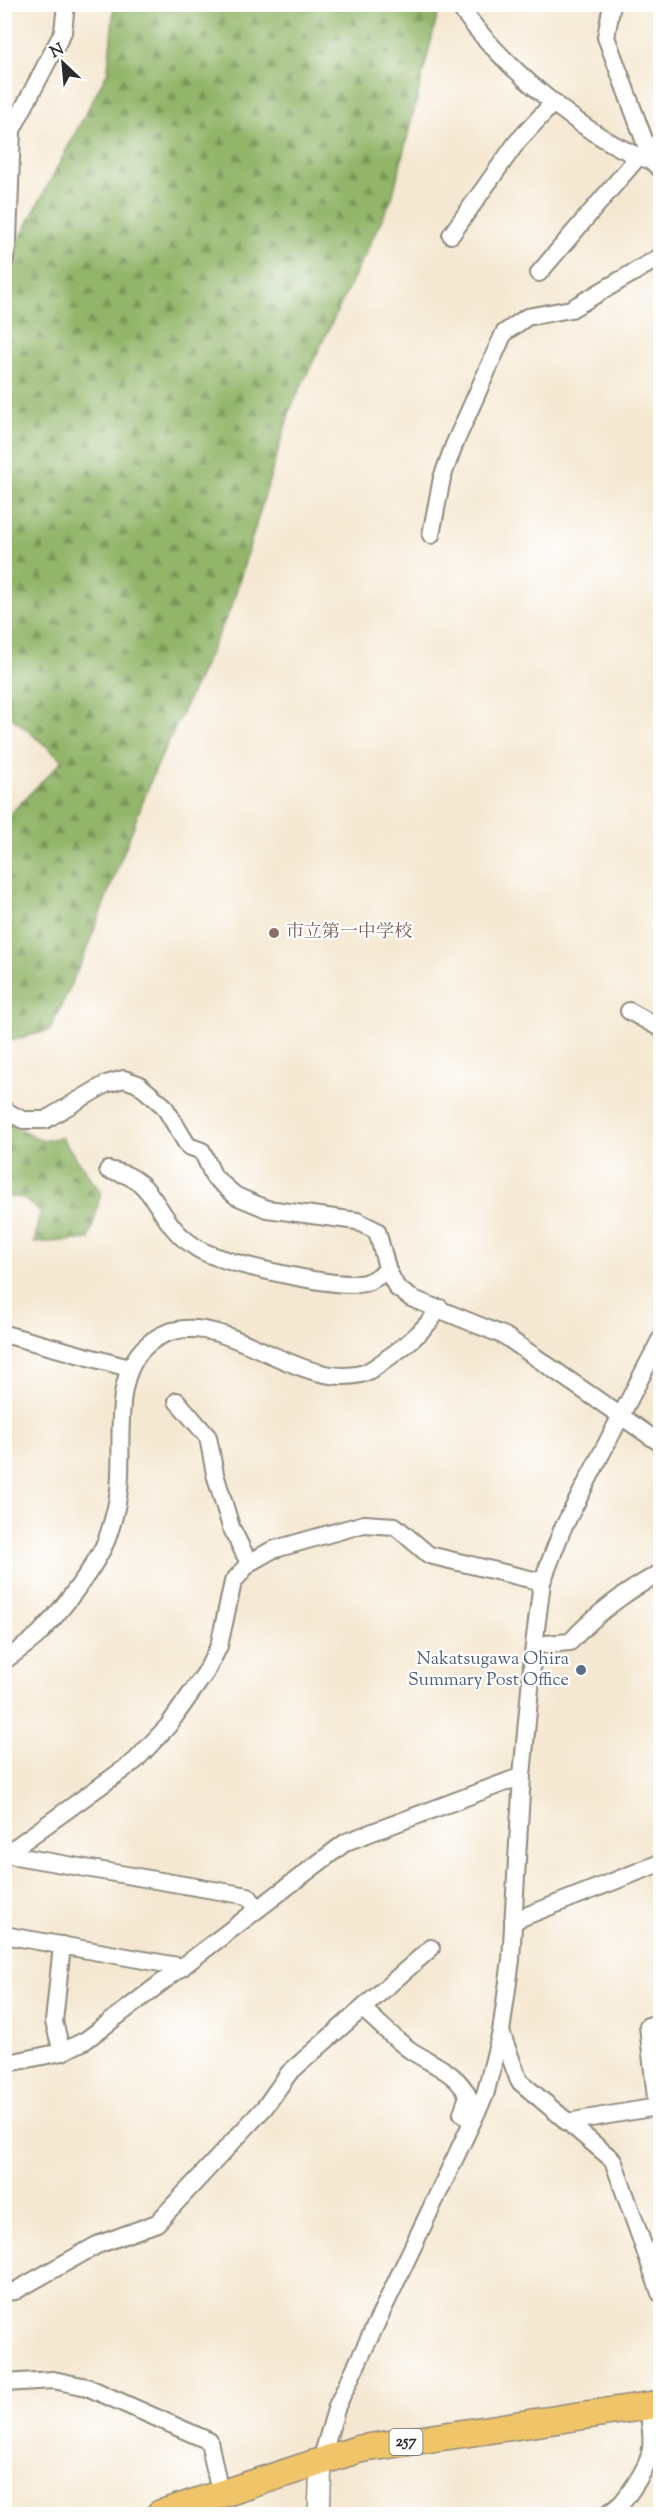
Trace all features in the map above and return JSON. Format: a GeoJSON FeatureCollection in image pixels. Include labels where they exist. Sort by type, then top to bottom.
{"type":"FeatureCollection","features":[{"type":"Feature","properties":{"kind":"highway","name":"257"},"geometry":{"type":"LineString","coordinates":[[160,2514],[359,2449],[654,2405]]}},
{"type":"Feature","properties":{"kind":"street"},"geometry":{"type":"LineString","coordinates":[[4,262],[8,240],[12,130],[63,32],[66,4]]}},
{"type":"Feature","properties":{"kind":"street"},"geometry":{"type":"LineString","coordinates":[[458,4],[496,52],[554,102],[627,153],[650,162]]}},
{"type":"Feature","properties":{"kind":"street"},"geometry":{"type":"LineString","coordinates":[[612,4],[606,38],[650,162]]}},
{"type":"Feature","properties":{"kind":"street"},"geometry":{"type":"LineString","coordinates":[[451,235],[517,142],[554,102]]}},
{"type":"Feature","properties":{"kind":"street"},"geometry":{"type":"LineString","coordinates":[[539,273],[650,162]]}},
{"type":"Feature","properties":{"kind":"street"},"geometry":{"type":"LineString","coordinates":[[431,535],[442,478],[454,445],[504,333],[527,317],[571,309],[660,256]]}},
{"type":"Feature","properties":{"kind":"street"},"geometry":{"type":"LineString","coordinates":[[629,1011],[660,1028]]}},
{"type":"Feature","properties":{"kind":"street"},"geometry":{"type":"LineString","coordinates":[[4,1110],[23,1120],[45,1119],[115,1080],[131,1080],[164,1106],[188,1146],[202,1151],[214,1178],[236,1196],[267,1209],[357,1221],[377,1231],[388,1271],[397,1288],[411,1298],[505,1336],[660,1443]]}},
{"type":"Feature","properties":{"kind":"street"},"geometry":{"type":"LineString","coordinates":[[108,1170],[127,1173],[139,1180],[181,1236],[200,1251],[235,1264],[340,1284],[364,1283],[388,1271]]}},
{"type":"Feature","properties":{"kind":"street"},"geometry":{"type":"LineString","coordinates":[[4,1661],[39,1634],[90,1568],[107,1538],[118,1496],[121,1409],[129,1368],[147,1345],[176,1329],[211,1331],[324,1376],[362,1374],[404,1347],[429,1323],[440,1308]]}},
{"type":"Feature","properties":{"kind":"street"},"geometry":{"type":"LineString","coordinates":[[4,1334],[129,1368]]}},
{"type":"Feature","properties":{"kind":"street"},"geometry":{"type":"LineString","coordinates":[[319,2514],[321,2461],[337,2406],[485,2095],[501,2032],[513,1921],[522,1776],[542,1582],[562,1530],[660,1340]]}},
{"type":"Feature","properties":{"kind":"street"},"geometry":{"type":"LineString","coordinates":[[177,1401],[208,1437],[215,1474],[231,1527],[249,1563]]}},
{"type":"Feature","properties":{"kind":"street"},"geometry":{"type":"LineString","coordinates":[[5,1854],[135,1761],[168,1726],[206,1672],[219,1646],[233,1582],[249,1563],[272,1550],[364,1524],[395,1526],[429,1555],[542,1582]]}},
{"type":"Feature","properties":{"kind":"street"},"geometry":{"type":"LineString","coordinates":[[534,1645],[570,1642],[595,1615],[621,1595],[660,1573]]}},
{"type":"Feature","properties":{"kind":"street"},"geometry":{"type":"LineString","coordinates":[[4,2064],[62,2052],[86,2040],[346,1842],[522,1776]]}},
{"type":"Feature","properties":{"kind":"street"},"geometry":{"type":"LineString","coordinates":[[5,1854],[248,1896],[258,1909]]}},
{"type":"Feature","properties":{"kind":"street"},"geometry":{"type":"LineString","coordinates":[[513,1921],[660,1863]]}},
{"type":"Feature","properties":{"kind":"street"},"geometry":{"type":"LineString","coordinates":[[4,1935],[183,1967]]}},
{"type":"Feature","properties":{"kind":"street"},"geometry":{"type":"LineString","coordinates":[[62,1945],[54,2022],[62,2052]]}},
{"type":"Feature","properties":{"kind":"street"},"geometry":{"type":"LineString","coordinates":[[4,2292],[15,2291],[98,2245],[158,2223],[265,2107],[289,2073],[431,1948]]}},
{"type":"Feature","properties":{"kind":"street"},"geometry":{"type":"LineString","coordinates":[[363,2009],[408,2049],[452,2075],[463,2085],[468,2096],[462,2113],[472,2122]]}},
{"type":"Feature","properties":{"kind":"street"},"geometry":{"type":"LineString","coordinates":[[567,2122],[659,2110],[648,2026],[660,2023]]}},
{"type":"Feature","properties":{"kind":"street"},"geometry":{"type":"LineString","coordinates":[[501,2032],[519,2081],[613,2160],[660,2293]]}},
{"type":"Feature","properties":{"kind":"street"},"geometry":{"type":"LineString","coordinates":[[4,2383],[52,2380],[87,2387],[209,2441],[220,2493]]}},
{"type":"Feature","properties":{"kind":"street"},"geometry":{"type":"LineString","coordinates":[[606,2514],[620,2508],[650,2463],[654,2405]]}},
{"type":"Feature","properties":{"kind":"green space"},"geometry":{"type":"Polygon","coordinates":[[[114,5],[440,5],[392,198],[291,407],[232,605],[153,775],[84,956],[50,1030],[5,1042],[5,819],[63,760],[5,712],[4,488],[9,481],[4,438],[5,267],[108,71],[114,5]]]}},
{"type":"Feature","properties":{"kind":"green space"},"geometry":{"type":"Polygon","coordinates":[[[4,1121],[43,1141],[61,1137],[101,1193],[89,1239],[34,1243],[40,1212],[23,1198],[5,1196],[4,1121]]]}},
{"type":"Feature","properties":{"kind":"place","name":"市立第一中学校"},"geometry":{"type":"Point","coordinates":[274,933]}},
{"type":"Feature","properties":{"kind":"place","name":"Nakatsugawa Ohira Summary Post Office"},"geometry":{"type":"Point","coordinates":[581,1670]}}]}
